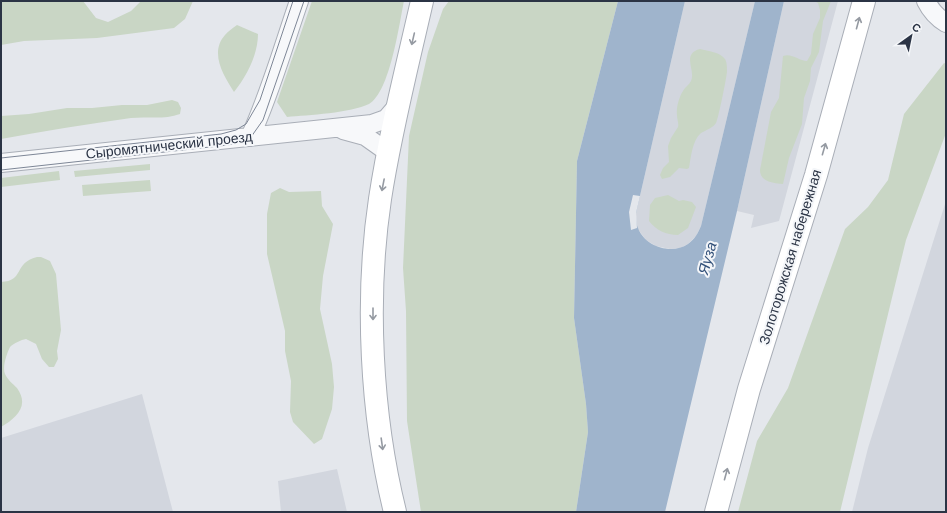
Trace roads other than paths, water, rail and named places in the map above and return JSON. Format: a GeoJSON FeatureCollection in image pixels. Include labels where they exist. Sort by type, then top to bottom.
{"type":"FeatureCollection","features":[{"type":"Feature","properties":{"kind":"main road"},"geometry":{"type":"LineString","coordinates":[[395,512],[386,471],[377,404],[372,342],[373,267],[380,200],[398,105],[422,1]]}},
{"type":"Feature","properties":{"kind":"main road","name":"Золоторожская набережная"},"geometry":{"type":"LineString","coordinates":[[716,512],[749,389],[816,175],[864,1]]}},
{"type":"Feature","properties":{"kind":"street"},"geometry":{"type":"LineString","coordinates":[[250,137],[266,100],[299,1]]}},
{"type":"Feature","properties":{"kind":"street"},"geometry":{"type":"LineString","coordinates":[[926,1],[932,13],[937,18],[946,22]]}},
{"type":"Feature","properties":{"kind":"street","name":"Сыромятнический проезд"},"geometry":{"type":"LineString","coordinates":[[1,164],[372,124],[386,119],[398,105]]}},
{"type":"Feature","properties":{"kind":"street","name":"Сыромятнический проезд"},"geometry":{"type":"LineString","coordinates":[[337,128],[365,136],[389,153]]}},
{"type":"Feature","properties":{"kind":"water","name":"Яуза"},"geometry":{"type":"Polygon","coordinates":[[[618,1],[685,1],[636,213],[637,226],[647,240],[660,247],[674,249],[688,244],[696,236],[701,226],[755,1],[784,1],[737,211],[665,512],[576,512],[588,432],[586,404],[574,318],[577,161],[618,1]]]}},
{"type":"Feature","properties":{"kind":"tram line"},"geometry":{"type":"LineString","coordinates":[[1,158],[221,134],[236,130],[246,124],[260,100],[293,1]]}},
{"type":"Feature","properties":{"kind":"tram line"},"geometry":{"type":"LineString","coordinates":[[1,170],[228,145],[251,137],[263,120],[304,1]]}}]}
